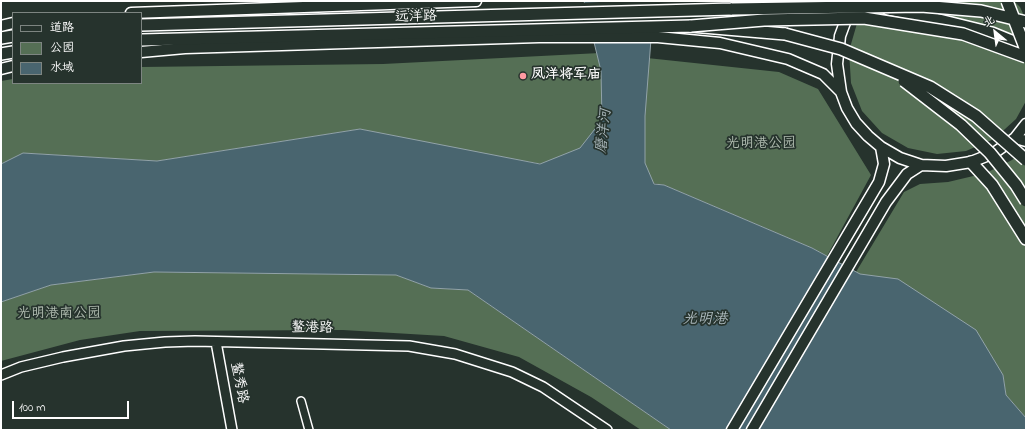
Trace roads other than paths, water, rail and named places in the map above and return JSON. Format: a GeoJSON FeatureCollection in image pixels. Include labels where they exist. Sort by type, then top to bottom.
{"type":"FeatureCollection","features":[{"type":"Feature","properties":{"kind":"highway"},"geometry":{"type":"LineString","coordinates":[[732,9],[759,1]]}},
{"type":"Feature","properties":{"kind":"highway"},"geometry":{"type":"LineString","coordinates":[[1007,1],[1026,50]]}},
{"type":"Feature","properties":{"kind":"highway"},"geometry":{"type":"LineString","coordinates":[[732,9],[859,4],[921,6],[981,11],[1026,22]]}},
{"type":"Feature","properties":{"kind":"highway"},"geometry":{"type":"LineString","coordinates":[[859,4],[923,16],[969,27],[992,33],[1026,47]]}},
{"type":"Feature","properties":{"kind":"highway","name":"远洋路"},"geometry":{"type":"LineString","coordinates":[[142,25],[732,9]]}},
{"type":"Feature","properties":{"kind":"highway"},"geometry":{"type":"LineString","coordinates":[[691,26],[764,20],[864,18],[962,34],[1006,48],[1026,57]]}},
{"type":"Feature","properties":{"kind":"highway"},"geometry":{"type":"LineString","coordinates":[[691,26],[785,34],[841,49],[930,87],[976,116],[1026,160]]}},
{"type":"Feature","properties":{"kind":"highway","name":"远洋路"},"geometry":{"type":"LineString","coordinates":[[142,40],[691,26]]}},
{"type":"Feature","properties":{"kind":"highway"},"geometry":{"type":"LineString","coordinates":[[1,38],[12,36]]}},
{"type":"Feature","properties":{"kind":"highway"},"geometry":{"type":"LineString","coordinates":[[1,54],[12,52]]}},
{"type":"Feature","properties":{"kind":"highway"},"geometry":{"type":"LineString","coordinates":[[880,65],[961,125],[990,153],[1016,185],[1026,201]]}},
{"type":"Feature","properties":{"kind":"highway"},"geometry":{"type":"LineString","coordinates":[[971,162],[992,185],[1026,239]]}},
{"type":"Feature","properties":{"kind":"main road"},"geometry":{"type":"LineString","coordinates":[[142,13],[476,1]]}},
{"type":"Feature","properties":{"kind":"main road"},"geometry":{"type":"LineString","coordinates":[[859,4],[850,9],[840,36],[837,64],[841,92],[847,108],[856,123],[881,147],[900,158],[921,164],[946,166],[971,162],[994,153],[1015,138],[1026,124]]}},
{"type":"Feature","properties":{"kind":"main road"},"geometry":{"type":"LineString","coordinates":[[1,26],[12,24]]}},
{"type":"Feature","properties":{"kind":"main road"},"geometry":{"type":"LineString","coordinates":[[142,52],[185,48],[539,37],[658,36],[720,43],[788,59],[824,74],[841,92]]}},
{"type":"Feature","properties":{"kind":"main road"},"geometry":{"type":"LineString","coordinates":[[1,69],[12,66]]}},
{"type":"Feature","properties":{"kind":"main road"},"geometry":{"type":"LineString","coordinates":[[1015,138],[1026,141]]}},
{"type":"Feature","properties":{"kind":"main road"},"geometry":{"type":"LineString","coordinates":[[732,430],[879,182],[884,164],[881,147]]}},
{"type":"Feature","properties":{"kind":"main road"},"geometry":{"type":"LineString","coordinates":[[752,430],[886,202],[907,174],[921,164]]}},
{"type":"Feature","properties":{"kind":"street","name":"鳌港路"},"geometry":{"type":"LineString","coordinates":[[1,375],[35,364],[97,350],[158,343],[216,342],[383,344],[422,347],[455,354],[502,368],[533,382],[607,430]]}},
{"type":"Feature","properties":{"kind":"street","name":"鳌秀路"},"geometry":{"type":"LineString","coordinates":[[216,342],[232,430]]}},
{"type":"Feature","properties":{"kind":"street"},"geometry":{"type":"LineString","coordinates":[[301,401],[309,430]]}},
{"type":"Feature","properties":{"kind":"water","name":"光明港"},"geometry":{"type":"Polygon","coordinates":[[[584,1],[654,1],[645,116],[645,163],[654,184],[664,185],[812,248],[860,274],[898,279],[976,330],[1003,375],[1006,395],[1026,418],[1026,430],[671,430],[468,290],[431,288],[396,275],[154,272],[51,285],[1,302],[1,164],[23,153],[157,161],[360,129],[540,164],[580,148],[602,120],[601,71],[584,1]]]}},
{"type":"Feature","properties":{"kind":"place","name":"凤洋将军庙"},"geometry":{"type":"Point","coordinates":[523,76]}},
{"type":"Feature","properties":{"kind":"water label","name":"磨洋河"},"geometry":{"type":"Point","coordinates":[605,131]}},
{"type":"Feature","properties":{"kind":"park label","name":"光明港公园"},"geometry":{"type":"Point","coordinates":[761,145]}},
{"type":"Feature","properties":{"kind":"park label","name":"光明港南公园"},"geometry":{"type":"Point","coordinates":[59,315]}}]}
